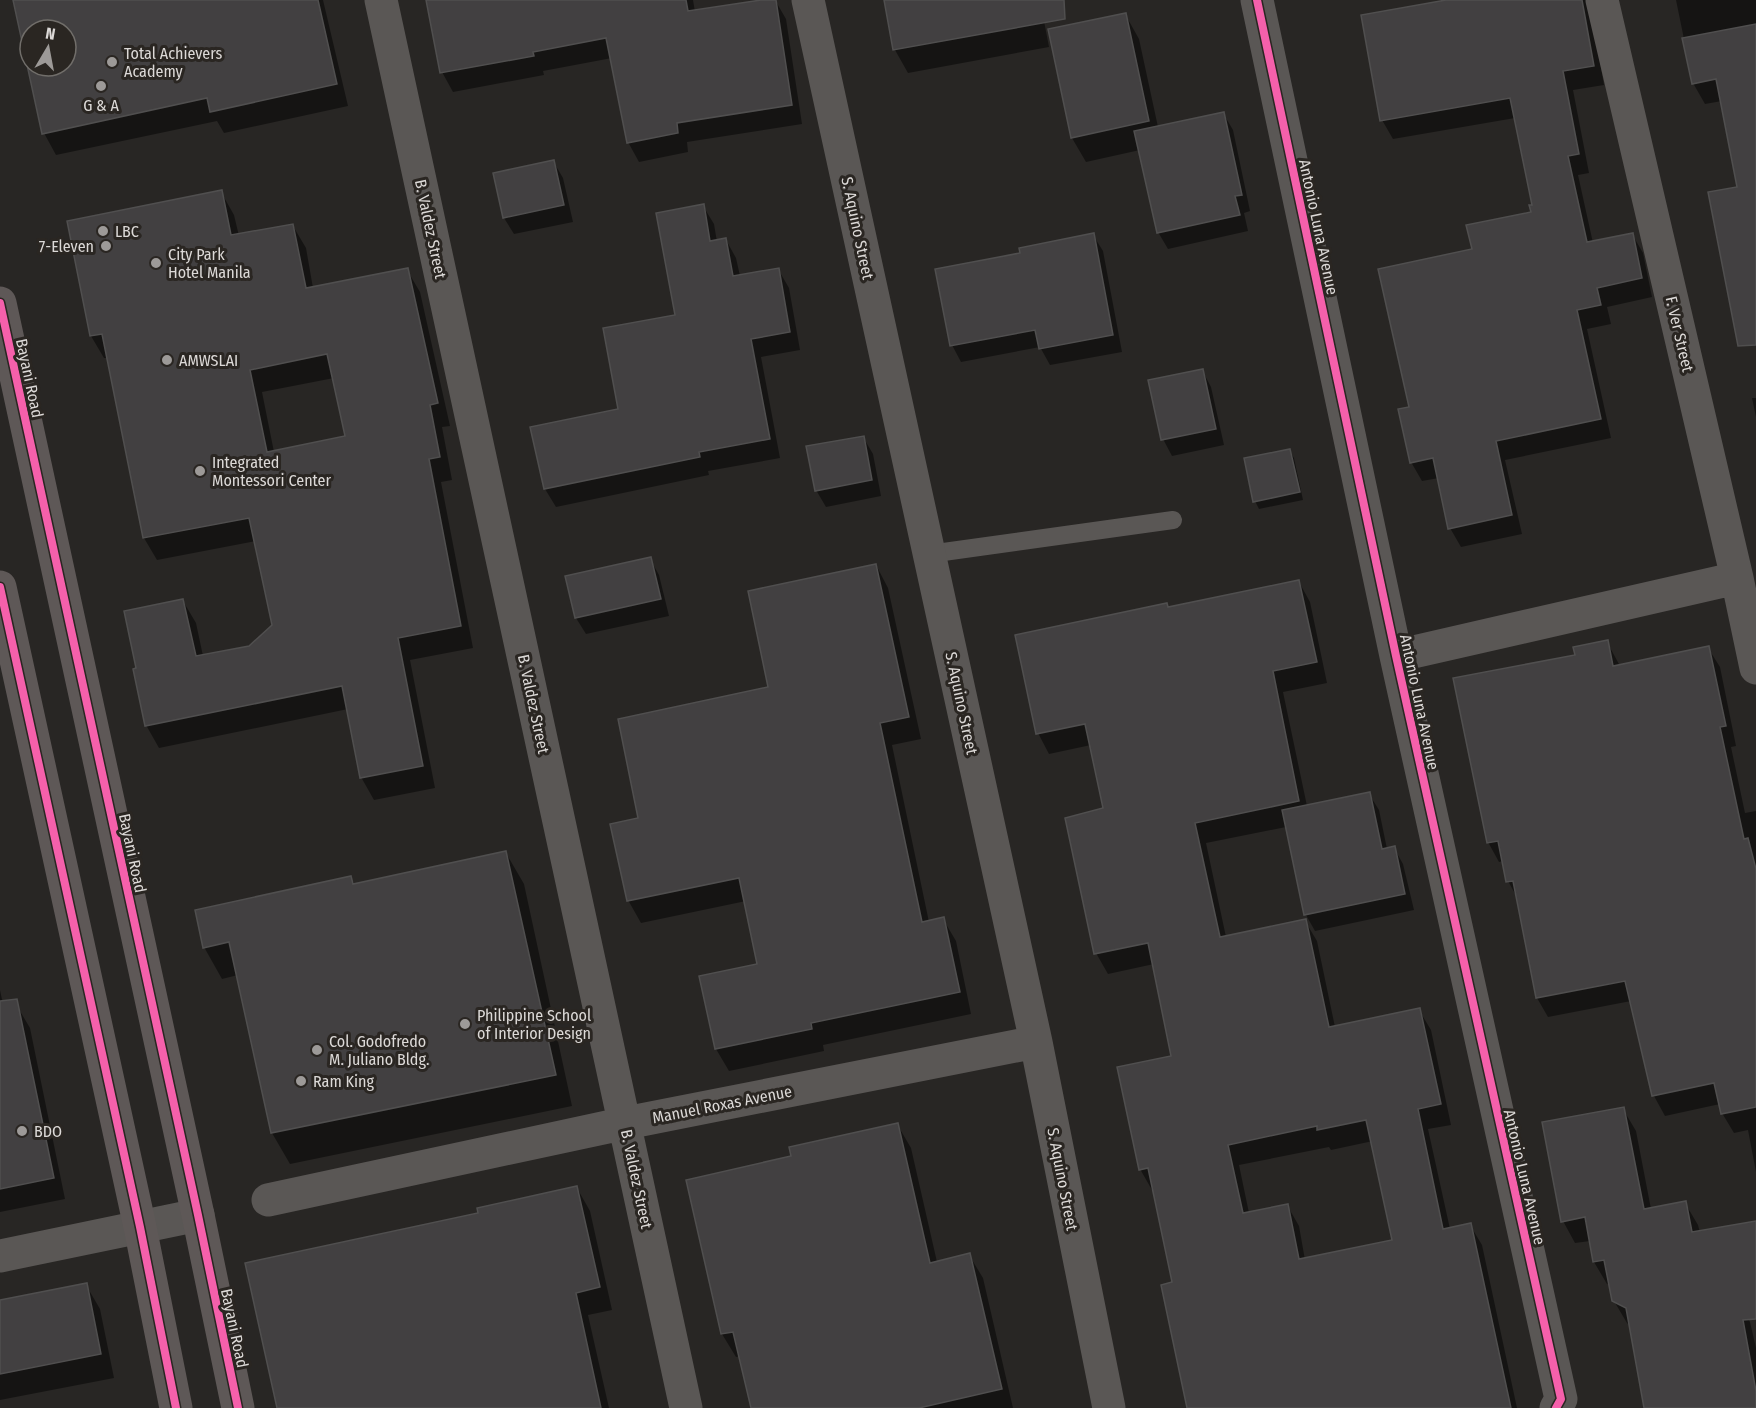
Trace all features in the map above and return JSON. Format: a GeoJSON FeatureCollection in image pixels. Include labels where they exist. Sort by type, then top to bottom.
{"type":"FeatureCollection","features":[{"type":"Feature","properties":{"kind":"main road","name":"Bayani Road"},"geometry":{"type":"LineString","coordinates":[[0,303],[238,1408]]}},
{"type":"Feature","properties":{"kind":"main road"},"geometry":{"type":"LineString","coordinates":[[0,587],[140,1227],[176,1408]]}},
{"type":"Feature","properties":{"kind":"street","name":"B. Valdez Street"},"geometry":{"type":"LineString","coordinates":[[381,0],[686,1408]]}},
{"type":"Feature","properties":{"kind":"street","name":"S. Aquino Street"},"geometry":{"type":"LineString","coordinates":[[808,0],[1035,1042],[1109,1408]]}},
{"type":"Feature","properties":{"kind":"street","name":"Antonio Luna Avenue"},"geometry":{"type":"LineString","coordinates":[[1257,0],[1396,656],[1561,1400],[1556,1408]]}},
{"type":"Feature","properties":{"kind":"street","name":"F. Ver Street"},"geometry":{"type":"LineString","coordinates":[[1602,0],[1756,668]]}},
{"type":"Feature","properties":{"kind":"street"},"geometry":{"type":"LineString","coordinates":[[1396,656],[1737,578]]}},
{"type":"Feature","properties":{"kind":"street","name":"Manuel Roxas Avenue"},"geometry":{"type":"LineString","coordinates":[[268,1200],[626,1124],[1035,1042]]}},
{"type":"Feature","properties":{"kind":"street"},"geometry":{"type":"LineString","coordinates":[[0,1256],[198,1215]]}},
{"type":"Feature","properties":{"kind":"lane"},"geometry":{"type":"LineString","coordinates":[[929,554],[1173,520]]}},
{"type":"Feature","properties":{"kind":"building"},"geometry":{"type":"Polygon","coordinates":[[[13,0],[318,0],[337,84],[210,112],[207,98],[42,134],[30,78],[78,78],[78,18],[18,18],[18,23],[13,0]]]}},
{"type":"Feature","properties":{"kind":"building"},"geometry":{"type":"Polygon","coordinates":[[[426,0],[686,0],[688,11],[761,0],[776,0],[792,105],[677,123],[678,133],[627,143],[606,38],[533,52],[534,56],[440,73],[426,0]]]}},
{"type":"Feature","properties":{"kind":"building"},"geometry":{"type":"Polygon","coordinates":[[[884,0],[1064,0],[1065,19],[893,50],[884,0]]]}},
{"type":"Feature","properties":{"kind":"building"},"geometry":{"type":"Polygon","coordinates":[[[1446,0],[1582,0],[1594,66],[1563,71],[1579,154],[1568,156],[1587,242],[1633,233],[1642,278],[1597,288],[1601,305],[1577,310],[1601,419],[1496,441],[1512,515],[1448,529],[1433,458],[1410,463],[1398,409],[1409,407],[1378,269],[1472,249],[1466,225],[1531,212],[1529,205],[1532,205],[1510,98],[1380,121],[1361,15],[1446,0]]]}},
{"type":"Feature","properties":{"kind":"building"},"geometry":{"type":"Polygon","coordinates":[[[1126,13],[1149,121],[1071,138],[1048,29],[1126,13]]]}},
{"type":"Feature","properties":{"kind":"building"},"geometry":{"type":"Polygon","coordinates":[[[1756,24],[1756,345],[1738,346],[1708,192],[1737,187],[1716,79],[1692,84],[1682,38],[1756,24]]]}},
{"type":"Feature","properties":{"kind":"building"},"geometry":{"type":"Polygon","coordinates":[[[1224,112],[1242,195],[1235,196],[1240,215],[1157,233],[1134,131],[1224,112]]]}},
{"type":"Feature","properties":{"kind":"building"},"geometry":{"type":"Polygon","coordinates":[[[554,160],[564,205],[503,218],[493,173],[554,160]]]}},
{"type":"Feature","properties":{"kind":"building"},"geometry":{"type":"Polygon","coordinates":[[[222,190],[231,235],[293,224],[306,288],[408,268],[438,403],[430,405],[440,457],[429,459],[461,626],[398,638],[423,766],[360,778],[342,686],[145,726],[124,611],[183,599],[196,656],[249,646],[272,625],[249,518],[143,538],[102,334],[90,336],[67,221],[222,190]],[[327,354],[250,370],[267,452],[345,436],[327,354]]]}},
{"type":"Feature","properties":{"kind":"building"},"geometry":{"type":"Polygon","coordinates":[[[704,204],[710,241],[726,238],[733,276],[779,268],[790,332],[751,339],[770,439],[699,452],[700,457],[544,489],[530,427],[618,409],[603,328],[675,315],[656,213],[704,204]]]}},
{"type":"Feature","properties":{"kind":"building"},"geometry":{"type":"Polygon","coordinates":[[[1094,233],[1113,335],[1039,349],[1035,330],[950,346],[935,269],[1020,253],[1019,248],[1094,233]]]}},
{"type":"Feature","properties":{"kind":"building"},"geometry":{"type":"Polygon","coordinates":[[[1203,369],[1216,429],[1161,440],[1148,380],[1203,369]]]}},
{"type":"Feature","properties":{"kind":"building"},"geometry":{"type":"Polygon","coordinates":[[[864,436],[872,480],[815,491],[806,446],[864,436]]]}},
{"type":"Feature","properties":{"kind":"building"},"geometry":{"type":"Polygon","coordinates":[[[1290,449],[1300,492],[1253,502],[1244,458],[1290,449]]]}},
{"type":"Feature","properties":{"kind":"building"},"geometry":{"type":"Polygon","coordinates":[[[651,557],[661,599],[575,618],[565,576],[651,557]]]}},
{"type":"Feature","properties":{"kind":"building"},"geometry":{"type":"Polygon","coordinates":[[[876,564],[909,717],[880,723],[922,922],[944,917],[960,992],[811,1023],[812,1029],[715,1049],[699,976],[757,964],[739,878],[627,901],[610,824],[638,818],[618,719],[768,687],[748,591],[876,564]]]}},
{"type":"Feature","properties":{"kind":"building"},"geometry":{"type":"Polygon","coordinates":[[[1299,580],[1317,662],[1273,671],[1299,801],[1195,823],[1220,937],[1306,919],[1329,1027],[1420,1008],[1441,1104],[1418,1109],[1443,1229],[1471,1223],[1511,1408],[1187,1408],[1161,1285],[1172,1282],[1148,1168],[1139,1170],[1117,1067],[1171,1056],[1148,943],[1094,954],[1065,818],[1103,808],[1085,724],[1036,734],[1015,635],[1167,603],[1168,607],[1299,580]],[[1366,1120],[1317,1130],[1317,1126],[1228,1145],[1243,1213],[1288,1204],[1299,1259],[1392,1240],[1366,1120]]]}},
{"type":"Feature","properties":{"kind":"building"},"geometry":{"type":"Polygon","coordinates":[[[1608,640],[1613,666],[1709,646],[1726,726],[1720,727],[1744,839],[1748,838],[1756,869],[1756,1107],[1721,1114],[1714,1083],[1652,1096],[1625,981],[1536,998],[1513,881],[1506,882],[1498,841],[1487,843],[1453,678],[1575,655],[1573,647],[1608,640]]]}},
{"type":"Feature","properties":{"kind":"building"},"geometry":{"type":"Polygon","coordinates":[[[1370,792],[1382,849],[1395,846],[1405,894],[1304,915],[1282,810],[1370,792]]]}},
{"type":"Feature","properties":{"kind":"building","name":"Philippine School of Interior Design"},"geometry":{"type":"Polygon","coordinates":[[[506,851],[556,1075],[271,1133],[229,942],[203,948],[195,910],[351,876],[353,884],[506,851]]]}},
{"type":"Feature","properties":{"kind":"building","name":"BDO"},"geometry":{"type":"Polygon","coordinates":[[[17,999],[54,1178],[0,1189],[0,1001],[17,999]]]}},
{"type":"Feature","properties":{"kind":"building"},"geometry":{"type":"Polygon","coordinates":[[[1624,1107],[1644,1209],[1686,1201],[1692,1232],[1756,1221],[1756,1319],[1743,1320],[1756,1391],[1756,1408],[1644,1408],[1626,1308],[1612,1301],[1604,1260],[1593,1262],[1585,1217],[1561,1222],[1542,1122],[1624,1107]]]}},
{"type":"Feature","properties":{"kind":"building"},"geometry":{"type":"Polygon","coordinates":[[[898,1123],[930,1263],[970,1253],[1002,1389],[919,1408],[751,1408],[733,1332],[721,1334],[686,1180],[791,1156],[789,1147],[898,1123]]]}},
{"type":"Feature","properties":{"kind":"building"},"geometry":{"type":"Polygon","coordinates":[[[577,1186],[600,1287],[576,1293],[601,1408],[277,1408],[245,1263],[478,1213],[477,1208],[577,1186]]]}},
{"type":"Feature","properties":{"kind":"building"},"geometry":{"type":"Polygon","coordinates":[[[87,1283],[101,1354],[0,1374],[0,1300],[87,1283]]]}},
{"type":"Feature","properties":{"kind":"cycle path"},"geometry":{"type":"LineString","coordinates":[[1257,0],[1396,656],[1561,1399],[1556,1408]]}},
{"type":"Feature","properties":{"kind":"cycle path"},"geometry":{"type":"LineString","coordinates":[[0,303],[238,1408]]}},
{"type":"Feature","properties":{"kind":"cycle path"},"geometry":{"type":"LineString","coordinates":[[0,587],[140,1227],[176,1408]]}},
{"type":"Feature","properties":{"kind":"place","name":"Total Achievers Academy"},"geometry":{"type":"Point","coordinates":[112,62]}},
{"type":"Feature","properties":{"kind":"place","name":"G & A"},"geometry":{"type":"Point","coordinates":[101,86]}},
{"type":"Feature","properties":{"kind":"place","name":"LBC"},"geometry":{"type":"Point","coordinates":[103,231]}},
{"type":"Feature","properties":{"kind":"place","name":"7-Eleven"},"geometry":{"type":"Point","coordinates":[106,246]}},
{"type":"Feature","properties":{"kind":"place","name":"City Park Hotel Manila"},"geometry":{"type":"Point","coordinates":[156,263]}},
{"type":"Feature","properties":{"kind":"place","name":"AMWSLAI"},"geometry":{"type":"Point","coordinates":[167,360]}},
{"type":"Feature","properties":{"kind":"place","name":"Integrated Montessori Center"},"geometry":{"type":"Point","coordinates":[200,471]}},
{"type":"Feature","properties":{"kind":"place","name":"Philippine School of Interior Design"},"geometry":{"type":"Point","coordinates":[465,1024]}},
{"type":"Feature","properties":{"kind":"place","name":"Col. Godofredo M. Juliano Bldg."},"geometry":{"type":"Point","coordinates":[317,1050]}},
{"type":"Feature","properties":{"kind":"place","name":"Ram King"},"geometry":{"type":"Point","coordinates":[301,1081]}},
{"type":"Feature","properties":{"kind":"place","name":"BDO"},"geometry":{"type":"Point","coordinates":[22,1131]}}]}
